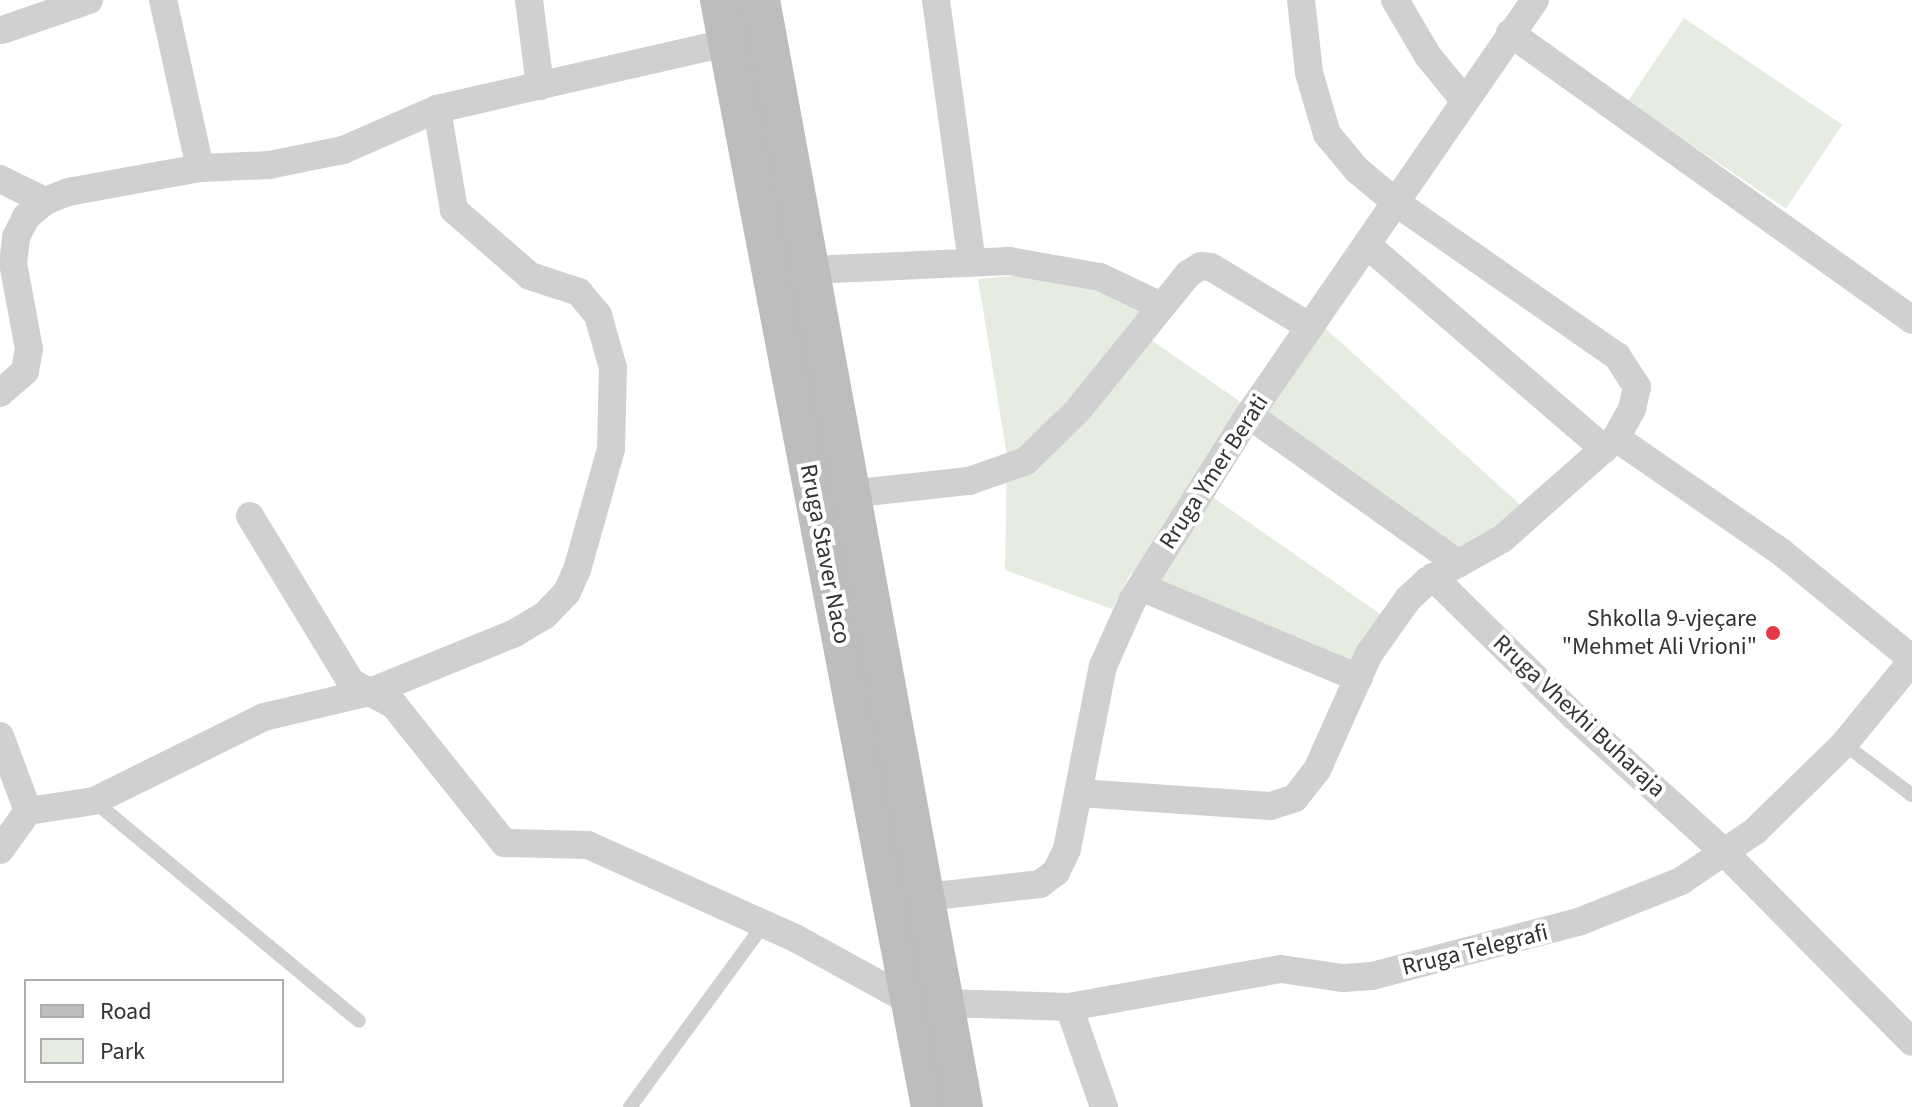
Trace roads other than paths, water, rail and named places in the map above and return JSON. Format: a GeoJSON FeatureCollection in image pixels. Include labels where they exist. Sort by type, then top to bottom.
{"type":"FeatureCollection","features":[{"type":"Feature","properties":{"kind":"main road","name":"Rruga Staver Naco"},"geometry":{"type":"LineString","coordinates":[[720,0],[927,1002],[963,1107]]}},
{"type":"Feature","properties":{"kind":"main road","name":"Rruga Staver Naco"},"geometry":{"type":"LineString","coordinates":[[760,0],[926,897],[931,1107]]}},
{"type":"Feature","properties":{"kind":"street"},"geometry":{"type":"LineString","coordinates":[[2,30],[89,0]]}},
{"type":"Feature","properties":{"kind":"street"},"geometry":{"type":"LineString","coordinates":[[163,0],[200,168]]}},
{"type":"Feature","properties":{"kind":"street"},"geometry":{"type":"LineString","coordinates":[[529,0],[540,86]]}},
{"type":"Feature","properties":{"kind":"street"},"geometry":{"type":"LineString","coordinates":[[936,0],[972,262]]}},
{"type":"Feature","properties":{"kind":"street"},"geometry":{"type":"LineString","coordinates":[[1079,793],[1283,804],[1317,770],[1359,678],[1393,618],[1433,577],[1502,539],[1610,443],[1632,409],[1637,387],[1617,356],[1398,204],[1357,170],[1327,134],[1309,73],[1301,0]]}},
{"type":"Feature","properties":{"kind":"street"},"geometry":{"type":"LineString","coordinates":[[1395,0],[1421,46],[1464,100]]}},
{"type":"Feature","properties":{"kind":"street","name":"Rruga Ymer Berati"},"geometry":{"type":"LineString","coordinates":[[926,897],[1049,880],[1067,849],[1103,666],[1141,587],[1249,415],[1398,204],[1464,100],[1535,0]]}},
{"type":"Feature","properties":{"kind":"street"},"geometry":{"type":"LineString","coordinates":[[1510,33],[1912,320]]}},
{"type":"Feature","properties":{"kind":"street"},"geometry":{"type":"LineString","coordinates":[[0,393],[25,371],[29,349],[13,263],[16,237],[26,217],[45,201],[68,192],[200,168],[269,165],[343,150],[437,109],[729,42]]}},
{"type":"Feature","properties":{"kind":"street"},"geometry":{"type":"LineString","coordinates":[[0,850],[28,811],[94,801],[264,717],[370,692],[515,633],[545,615],[567,592],[577,570],[611,449],[613,368],[598,315],[579,292],[530,276],[454,210],[437,109]]}},
{"type":"Feature","properties":{"kind":"street"},"geometry":{"type":"LineString","coordinates":[[0,179],[45,201]]}},
{"type":"Feature","properties":{"kind":"street"},"geometry":{"type":"LineString","coordinates":[[1367,245],[1610,443],[1781,552],[1912,660]]}},
{"type":"Feature","properties":{"kind":"street"},"geometry":{"type":"LineString","coordinates":[[811,270],[1009,261],[1075,271],[1161,306]]}},
{"type":"Feature","properties":{"kind":"street"},"geometry":{"type":"LineString","coordinates":[[849,494],[969,481],[1026,461],[1078,410],[1193,269],[1211,267],[1310,327]]}},
{"type":"Feature","properties":{"kind":"street"},"geometry":{"type":"LineString","coordinates":[[1249,415],[1459,564]]}},
{"type":"Feature","properties":{"kind":"street"},"geometry":{"type":"LineString","coordinates":[[250,516],[351,682],[394,705],[504,843],[588,845],[927,1002]]}},
{"type":"Feature","properties":{"kind":"street","name":"Rruga Vhexhi Buharaja"},"geometry":{"type":"LineString","coordinates":[[1433,577],[1574,716],[1726,854],[1912,1042]]}},
{"type":"Feature","properties":{"kind":"street"},"geometry":{"type":"LineString","coordinates":[[1141,587],[1359,678]]}},
{"type":"Feature","properties":{"kind":"street","name":"Rruga Telegrafi"},"geometry":{"type":"LineString","coordinates":[[927,1002],[1069,1007],[1281,969],[1343,978],[1386,972],[1581,921],[1681,881],[1726,854],[1844,744],[1912,660]]}},
{"type":"Feature","properties":{"kind":"street"},"geometry":{"type":"LineString","coordinates":[[0,736],[28,811]]}},
{"type":"Feature","properties":{"kind":"street"},"geometry":{"type":"LineString","coordinates":[[1069,1007],[1104,1107]]}},
{"type":"Feature","properties":{"kind":"lane"},"geometry":{"type":"LineString","coordinates":[[1844,744],[1912,795]]}},
{"type":"Feature","properties":{"kind":"lane"},"geometry":{"type":"LineString","coordinates":[[94,801],[359,1021]]}},
{"type":"Feature","properties":{"kind":"lane"},"geometry":{"type":"LineString","coordinates":[[630,1107],[764,924]]}},
{"type":"Feature","properties":{"kind":"place","name":"Shkolla 9-vjeçare \"Mehmet Ali Vrioni\""},"geometry":{"type":"Point","coordinates":[1773,633]}}]}
